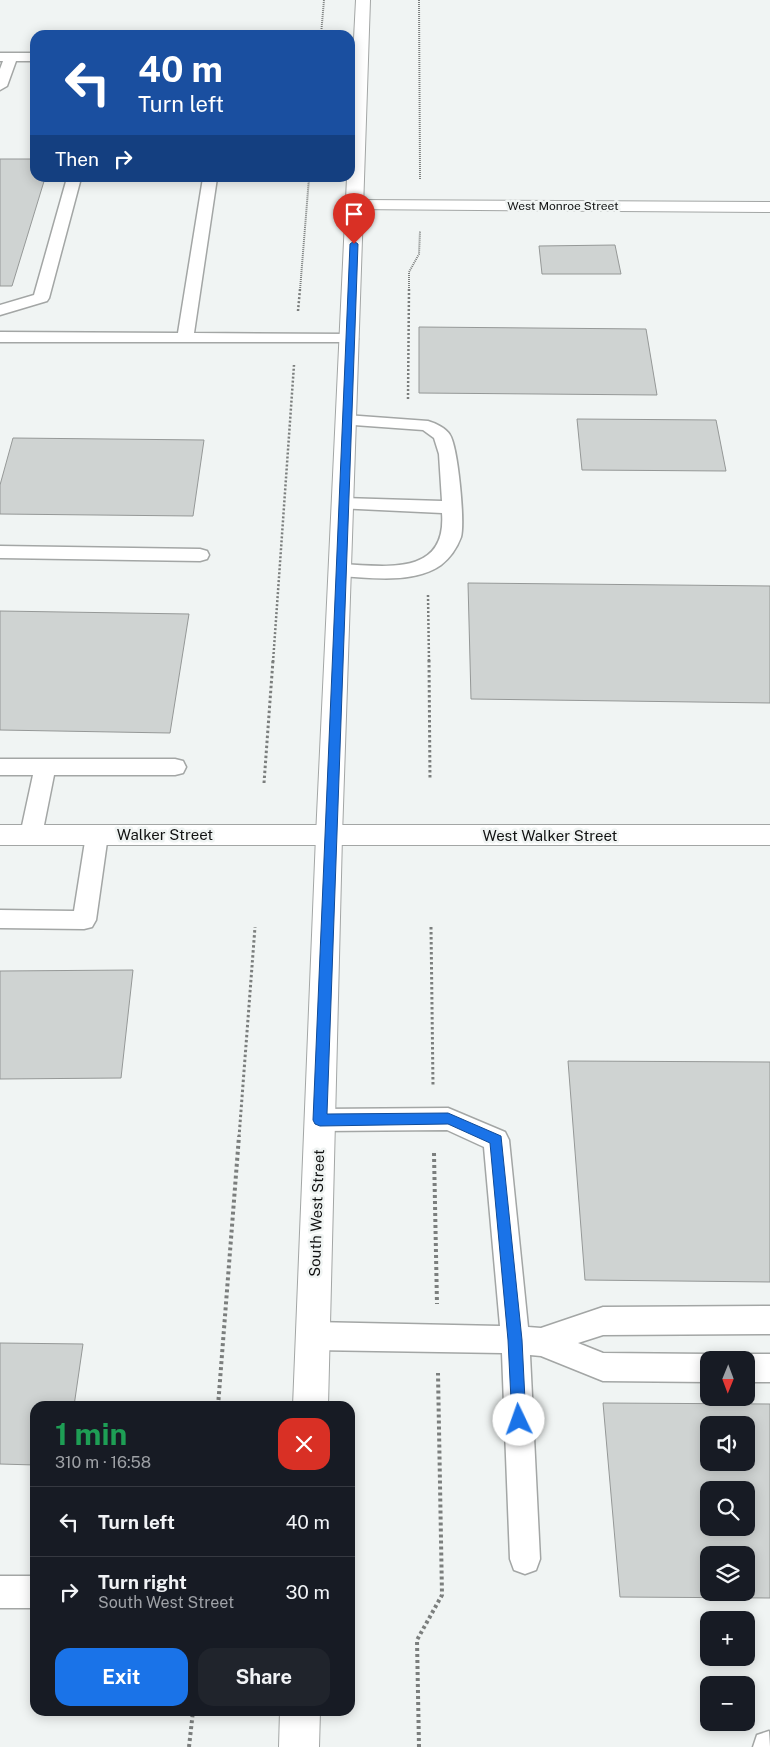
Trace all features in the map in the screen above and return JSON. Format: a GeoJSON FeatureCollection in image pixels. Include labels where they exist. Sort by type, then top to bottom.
{"type":"FeatureCollection","features":[{"type":"Feature","properties":{"kind":"main road","name":"South West Street"},"geometry":{"type":"LineString","coordinates":[[310,1401],[329,836],[356,205],[356,57],[363,0]]}},
{"type":"Feature","properties":{"kind":"main road","name":"West Monroe Street"},"geometry":{"type":"LineString","coordinates":[[356,205],[770,207]]}},
{"type":"Feature","properties":{"kind":"main road","name":"Walker Street"},"geometry":{"type":"LineString","coordinates":[[0,835],[329,836]]}},
{"type":"Feature","properties":{"kind":"main road","name":"West Walker Street"},"geometry":{"type":"LineString","coordinates":[[329,836],[770,835]]}},
{"type":"Feature","properties":{"kind":"main road"},"geometry":{"type":"LineString","coordinates":[[299,1747],[300,1716]]}},
{"type":"Feature","properties":{"kind":"lane"},"geometry":{"type":"LineString","coordinates":[[0,86],[5,57],[30,57]]}},
{"type":"Feature","properties":{"kind":"lane"},"geometry":{"type":"LineString","coordinates":[[0,310],[41,298],[73,182]]}},
{"type":"Feature","properties":{"kind":"lane"},"geometry":{"type":"LineString","coordinates":[[185,338],[209,182]]}},
{"type":"Feature","properties":{"kind":"lane"},"geometry":{"type":"LineString","coordinates":[[0,336],[350,340]]}},
{"type":"Feature","properties":{"kind":"lane"},"geometry":{"type":"LineString","coordinates":[[340,570],[406,571],[428,564],[444,552],[452,538],[448,454],[442,436],[428,426],[408,423],[346,420]]}},
{"type":"Feature","properties":{"kind":"lane"},"geometry":{"type":"LineString","coordinates":[[343,504],[451,507]]}},
{"type":"Feature","properties":{"kind":"lane"},"geometry":{"type":"LineString","coordinates":[[0,552],[200,555]]}},
{"type":"Feature","properties":{"kind":"lane"},"geometry":{"type":"LineString","coordinates":[[0,767],[175,767]]}},
{"type":"Feature","properties":{"kind":"lane"},"geometry":{"type":"LineString","coordinates":[[31,835],[45,768]]}},
{"type":"Feature","properties":{"kind":"lane"},"geometry":{"type":"LineString","coordinates":[[0,919],[84,920],[97,835]]}},
{"type":"Feature","properties":{"kind":"lane"},"geometry":{"type":"LineString","coordinates":[[320,1120],[448,1119],[496,1140],[528,1341],[525,1559]]}},
{"type":"Feature","properties":{"kind":"lane"},"geometry":{"type":"LineString","coordinates":[[312,1336],[528,1341],[603,1321],[770,1320]]}},
{"type":"Feature","properties":{"kind":"lane"},"geometry":{"type":"LineString","coordinates":[[528,1341],[603,1367],[700,1368]]}},
{"type":"Feature","properties":{"kind":"lane"},"geometry":{"type":"LineString","coordinates":[[755,1368],[770,1368]]}},
{"type":"Feature","properties":{"kind":"lane"},"geometry":{"type":"LineString","coordinates":[[0,1592],[30,1592]]}},
{"type":"Feature","properties":{"kind":"path"},"geometry":{"type":"LineString","coordinates":[[321,30],[324,0]]}},
{"type":"Feature","properties":{"kind":"path"},"geometry":{"type":"LineString","coordinates":[[408,423],[409,272],[419,254],[419,0]]}},
{"type":"Feature","properties":{"kind":"path"},"geometry":{"type":"LineString","coordinates":[[264,783],[284,484],[309,182]]}},
{"type":"Feature","properties":{"kind":"path"},"geometry":{"type":"LineString","coordinates":[[428,564],[430,780]]}},
{"type":"Feature","properties":{"kind":"path"},"geometry":{"type":"LineString","coordinates":[[218,1401],[255,928]]}},
{"type":"Feature","properties":{"kind":"path"},"geometry":{"type":"LineString","coordinates":[[190,1747],[193,1716]]}},
{"type":"Feature","properties":{"kind":"building"},"geometry":{"type":"Polygon","coordinates":[[[0,159],[30,159],[30,182],[44,182],[12,286],[0,286],[0,159]]]}},
{"type":"Feature","properties":{"kind":"building"},"geometry":{"type":"Polygon","coordinates":[[[615,245],[621,274],[542,274],[539,246],[615,245]]]}},
{"type":"Feature","properties":{"kind":"building"},"geometry":{"type":"Polygon","coordinates":[[[419,327],[646,329],[657,395],[419,393],[419,327]]]}},
{"type":"Feature","properties":{"kind":"building"},"geometry":{"type":"Polygon","coordinates":[[[577,419],[716,420],[726,471],[582,470],[577,419]]]}},
{"type":"Feature","properties":{"kind":"building"},"geometry":{"type":"Polygon","coordinates":[[[13,438],[204,440],[193,516],[0,514],[0,485],[13,438]]]}},
{"type":"Feature","properties":{"kind":"building"},"geometry":{"type":"Polygon","coordinates":[[[468,583],[770,586],[770,703],[471,699],[468,583]]]}},
{"type":"Feature","properties":{"kind":"building"},"geometry":{"type":"Polygon","coordinates":[[[0,611],[189,614],[170,733],[0,730],[0,611]]]}},
{"type":"Feature","properties":{"kind":"building"},"geometry":{"type":"Polygon","coordinates":[[[133,970],[121,1078],[0,1079],[0,971],[133,970]]]}},
{"type":"Feature","properties":{"kind":"building"},"geometry":{"type":"Polygon","coordinates":[[[568,1061],[770,1062],[770,1282],[585,1280],[568,1061]]]}},
{"type":"Feature","properties":{"kind":"building"},"geometry":{"type":"Polygon","coordinates":[[[0,1343],[83,1344],[75,1401],[30,1401],[30,1465],[0,1464],[0,1343]]]}},
{"type":"Feature","properties":{"kind":"building"},"geometry":{"type":"Polygon","coordinates":[[[603,1403],[700,1404],[700,1406],[755,1406],[755,1404],[770,1404],[770,1598],[755,1598],[755,1546],[700,1546],[700,1598],[620,1597],[603,1403]]]}},
{"type":"Feature","properties":{"kind":"route"},"geometry":{"type":"LineString","coordinates":[[354,244],[329,836],[320,1120],[448,1119],[496,1140],[515,1340],[519,1420]]}}]}
